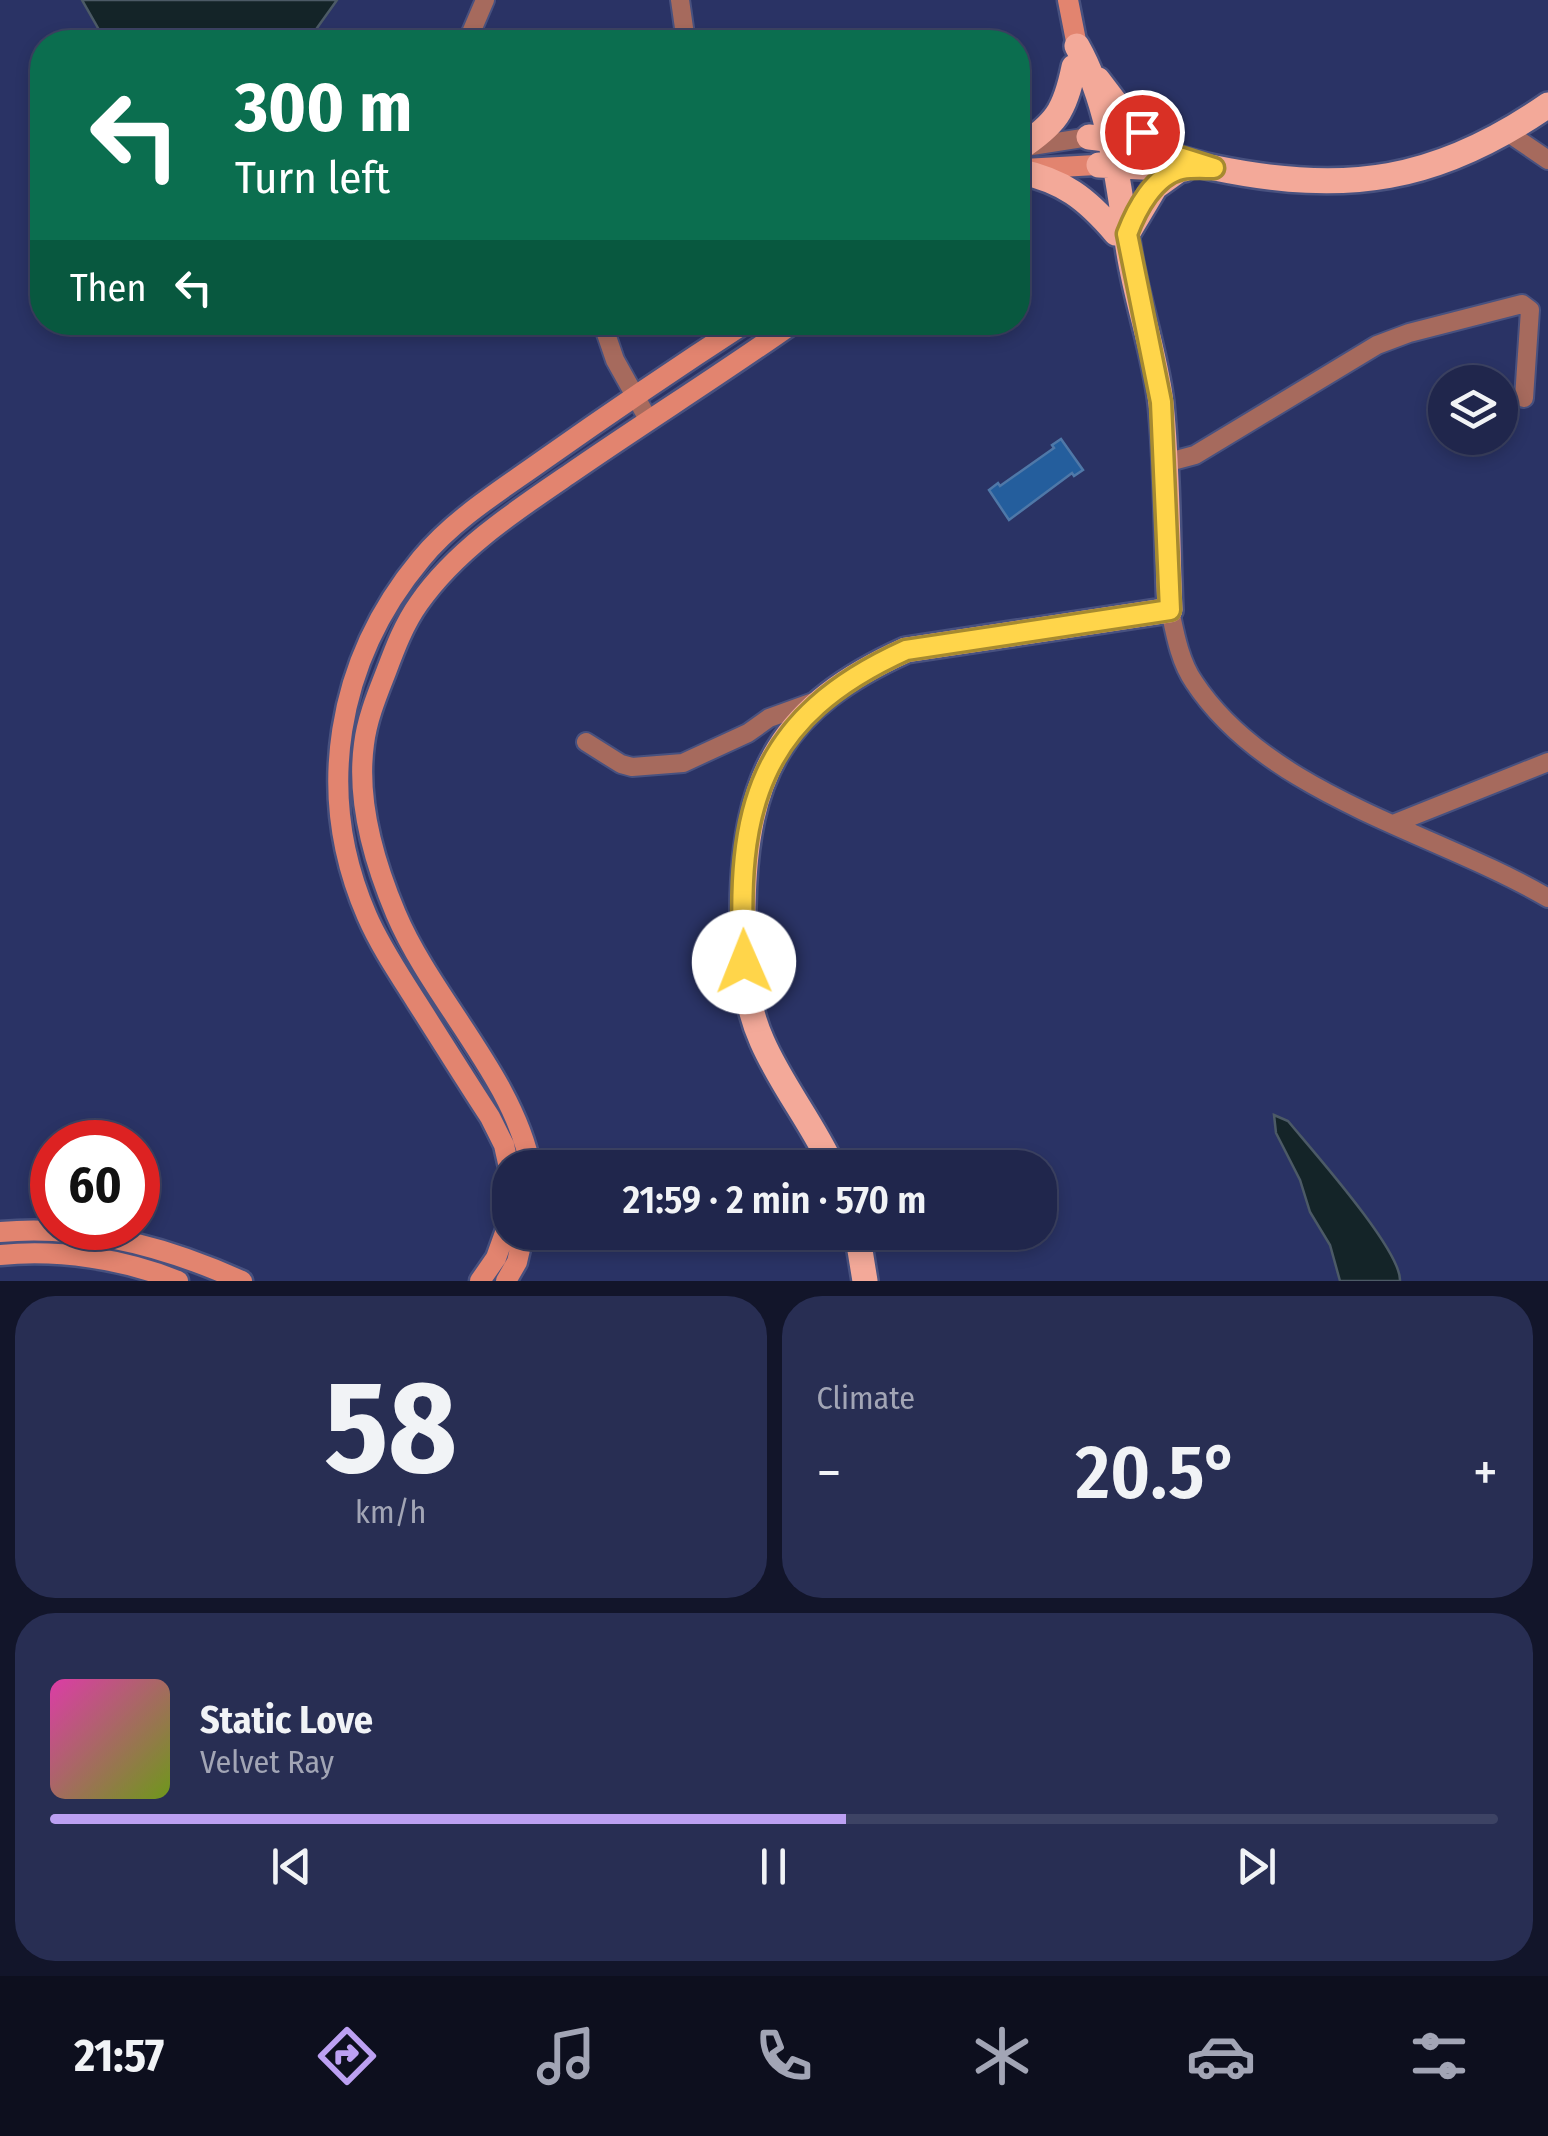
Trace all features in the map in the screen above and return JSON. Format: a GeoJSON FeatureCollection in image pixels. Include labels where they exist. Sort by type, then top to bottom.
{"type":"FeatureCollection","features":[{"type":"Feature","properties":{"kind":"main road"},"geometry":{"type":"LineString","coordinates":[[823,1150],[762,1043],[745,983],[742,942],[746,842],[762,777],[786,738],[822,699],[874,664],[906,650],[1170,610],[1165,462],[1154,361],[1080,60]]}},
{"type":"Feature","properties":{"kind":"main road"},"geometry":{"type":"LineString","coordinates":[[1030,140],[1056,120],[1070,94],[1080,60]]}},
{"type":"Feature","properties":{"kind":"main road"},"geometry":{"type":"LineString","coordinates":[[1080,60],[1120,110],[1178,163]]}},
{"type":"Feature","properties":{"kind":"main road"},"geometry":{"type":"LineString","coordinates":[[1099,138],[1178,163],[1329,181],[1376,179],[1460,156],[1543,116]]}},
{"type":"Feature","properties":{"kind":"main road"},"geometry":{"type":"LineString","coordinates":[[1105,166],[1178,163]]}},
{"type":"Feature","properties":{"kind":"main road"},"geometry":{"type":"LineString","coordinates":[[1124,241],[1155,187],[1178,163]]}},
{"type":"Feature","properties":{"kind":"main road"},"geometry":{"type":"LineString","coordinates":[[1030,174],[1054,181],[1082,196],[1124,241]]}},
{"type":"Feature","properties":{"kind":"main road"},"geometry":{"type":"LineString","coordinates":[[861,1250],[866,1281]]}},
{"type":"Feature","properties":{"kind":"street"},"geometry":{"type":"LineString","coordinates":[[471,30],[485,0]]}},
{"type":"Feature","properties":{"kind":"street"},"geometry":{"type":"LineString","coordinates":[[680,0],[684,30]]}},
{"type":"Feature","properties":{"kind":"street"},"geometry":{"type":"LineString","coordinates":[[1068,0],[1080,60]]}},
{"type":"Feature","properties":{"kind":"street"},"geometry":{"type":"LineString","coordinates":[[1507,132],[1548,160]]}},
{"type":"Feature","properties":{"kind":"street"},"geometry":{"type":"LineString","coordinates":[[1030,147],[1099,138]]}},
{"type":"Feature","properties":{"kind":"street"},"geometry":{"type":"LineString","coordinates":[[1030,170],[1105,166]]}},
{"type":"Feature","properties":{"kind":"street"},"geometry":{"type":"LineString","coordinates":[[1165,462],[1195,455],[1377,345],[1522,304],[1530,310],[1524,398]]}},
{"type":"Feature","properties":{"kind":"street"},"geometry":{"type":"LineString","coordinates":[[607,335],[633,396],[648,420]]}},
{"type":"Feature","properties":{"kind":"street"},"geometry":{"type":"LineString","coordinates":[[505,1150],[490,1117],[385,952],[366,914],[342,834],[336,785],[341,736],[355,679],[374,636],[420,560],[463,518],[633,396],[727,335]]}},
{"type":"Feature","properties":{"kind":"street"},"geometry":{"type":"LineString","coordinates":[[528,1150],[509,1104],[407,940],[376,866],[362,778],[370,714],[398,639],[418,604],[446,570],[510,515],[776,335]]}},
{"type":"Feature","properties":{"kind":"street"},"geometry":{"type":"LineString","coordinates":[[1170,610],[1192,680],[1219,714],[1299,778],[1548,898]]}},
{"type":"Feature","properties":{"kind":"street"},"geometry":{"type":"LineString","coordinates":[[586,742],[632,768],[684,763],[748,733],[769,718],[822,699]]}},
{"type":"Feature","properties":{"kind":"street"},"geometry":{"type":"LineString","coordinates":[[1393,824],[1548,762]]}},
{"type":"Feature","properties":{"kind":"street"},"geometry":{"type":"LineString","coordinates":[[0,1232],[100,1236],[166,1250],[242,1281]]}},
{"type":"Feature","properties":{"kind":"street"},"geometry":{"type":"LineString","coordinates":[[480,1281],[499,1250]]}},
{"type":"Feature","properties":{"kind":"street"},"geometry":{"type":"LineString","coordinates":[[506,1281],[520,1250]]}},
{"type":"Feature","properties":{"kind":"street"},"geometry":{"type":"LineString","coordinates":[[0,1255],[54,1254],[96,1259],[178,1281]]}},
{"type":"Feature","properties":{"kind":"shaded area"},"geometry":{"type":"Polygon","coordinates":[[[82,0],[337,0],[316,30],[99,30],[82,0]]]}},
{"type":"Feature","properties":{"kind":"shaded area"},"geometry":{"type":"Polygon","coordinates":[[[1274,1115],[1288,1121],[1372,1225],[1397,1267],[1400,1281],[1340,1281],[1330,1245],[1310,1212],[1300,1180],[1276,1133],[1274,1115]]]}},
{"type":"Feature","properties":{"kind":"building"},"geometry":{"type":"Polygon","coordinates":[[[1061,439],[1083,470],[1074,476],[1072,473],[1009,520],[989,490],[1054,448],[1052,445],[1061,439]]]}},
{"type":"Feature","properties":{"kind":"route"},"geometry":{"type":"LineString","coordinates":[[744,962],[746,842],[754,803],[772,756],[822,699],[874,664],[906,650],[1170,610],[1161,402],[1127,234],[1132,220],[1164,178],[1180,170],[1214,168],[1176,156],[1142,132]]}}]}
